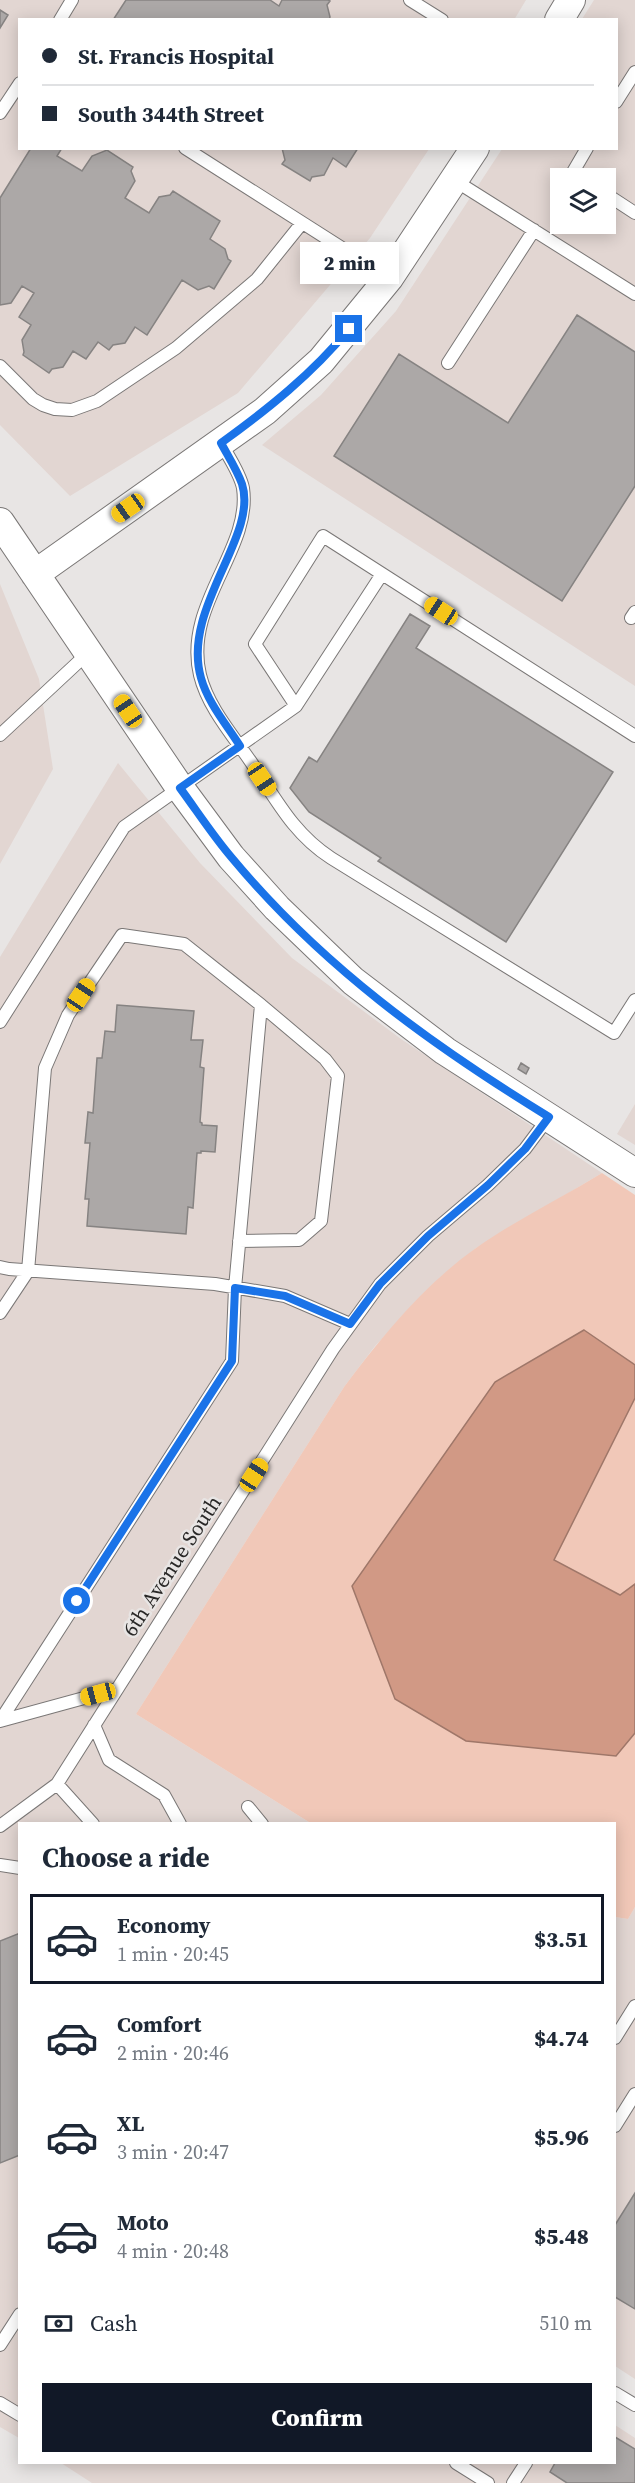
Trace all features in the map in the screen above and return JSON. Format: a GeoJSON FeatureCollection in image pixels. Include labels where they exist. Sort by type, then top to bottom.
{"type":"FeatureCollection","features":[{"type":"Feature","properties":{"kind":"street"},"geometry":{"type":"LineString","coordinates":[[560,18],[571,0]]}},
{"type":"Feature","properties":{"kind":"street"},"geometry":{"type":"LineString","coordinates":[[35,574],[265,411],[321,361],[388,278],[474,150]]}},
{"type":"Feature","properties":{"kind":"street"},"geometry":{"type":"LineString","coordinates":[[0,522],[180,788],[231,857],[293,924],[346,975],[445,1051],[635,1173]]}},
{"type":"Feature","properties":{"kind":"lane"},"geometry":{"type":"LineString","coordinates":[[61,18],[72,0]]}},
{"type":"Feature","properties":{"kind":"lane"},"geometry":{"type":"LineString","coordinates":[[410,0],[424,4],[440,18]]}},
{"type":"Feature","properties":{"kind":"lane"},"geometry":{"type":"LineString","coordinates":[[618,99],[635,72]]}},
{"type":"Feature","properties":{"kind":"lane"},"geometry":{"type":"LineString","coordinates":[[0,113],[18,86]]}},
{"type":"Feature","properties":{"kind":"lane"},"geometry":{"type":"LineString","coordinates":[[188,150],[388,278]]}},
{"type":"Feature","properties":{"kind":"lane"},"geometry":{"type":"LineString","coordinates":[[575,168],[586,150]]}},
{"type":"Feature","properties":{"kind":"lane"},"geometry":{"type":"LineString","coordinates":[[454,180],[635,294]]}},
{"type":"Feature","properties":{"kind":"lane"},"geometry":{"type":"LineString","coordinates":[[616,201],[635,213]]}},
{"type":"Feature","properties":{"kind":"lane"},"geometry":{"type":"LineString","coordinates":[[0,366],[5,381],[33,399],[55,409],[72,410],[97,401],[176,348],[257,279],[302,223]]}},
{"type":"Feature","properties":{"kind":"lane"},"geometry":{"type":"LineString","coordinates":[[448,363],[534,230]]}},
{"type":"Feature","properties":{"kind":"lane"},"geometry":{"type":"LineString","coordinates":[[221,443],[242,484],[243,510],[238,530],[204,612],[197,645],[198,662],[206,692],[295,828],[331,858],[614,1033],[635,1000]]}},
{"type":"Feature","properties":{"kind":"lane"},"geometry":{"type":"LineString","coordinates":[[296,706],[255,644],[323,536],[635,736]]}},
{"type":"Feature","properties":{"kind":"lane"},"geometry":{"type":"LineString","coordinates":[[0,1022],[124,827],[296,706],[382,574]]}},
{"type":"Feature","properties":{"kind":"lane"},"geometry":{"type":"LineString","coordinates":[[0,735],[88,653]]}},
{"type":"Feature","properties":{"kind":"lane"},"geometry":{"type":"LineString","coordinates":[[0,1313],[28,1271],[45,1068],[68,1015],[122,935],[184,944],[325,1059],[338,1076],[321,1221],[299,1240],[239,1241]]}},
{"type":"Feature","properties":{"kind":"lane"},"geometry":{"type":"LineString","coordinates":[[0,1721],[232,1361],[235,1288],[261,1005]]}},
{"type":"Feature","properties":{"kind":"lane","name":"6th Avenue South"},"geometry":{"type":"LineString","coordinates":[[57,1784],[350,1324],[380,1284],[428,1236],[488,1185],[525,1149],[549,1117]]}},
{"type":"Feature","properties":{"kind":"lane"},"geometry":{"type":"LineString","coordinates":[[0,1267],[235,1288],[285,1296],[350,1324]]}},
{"type":"Feature","properties":{"kind":"lane"},"geometry":{"type":"LineString","coordinates":[[0,1721],[117,1689]]}},
{"type":"Feature","properties":{"kind":"lane"},"geometry":{"type":"LineString","coordinates":[[94,1725],[109,1760],[164,1796],[179,1822]]}},
{"type":"Feature","properties":{"kind":"lane"},"geometry":{"type":"LineString","coordinates":[[0,1826],[57,1784],[91,1822]]}},
{"type":"Feature","properties":{"kind":"lane"},"geometry":{"type":"LineString","coordinates":[[248,1807],[260,1822]]}},
{"type":"Feature","properties":{"kind":"lane"},"geometry":{"type":"LineString","coordinates":[[0,1865],[18,1868]]}},
{"type":"Feature","properties":{"kind":"lane"},"geometry":{"type":"LineString","coordinates":[[616,2036],[635,2006]]}},
{"type":"Feature","properties":{"kind":"lane"},"geometry":{"type":"LineString","coordinates":[[616,2124],[635,2094]]}},
{"type":"Feature","properties":{"kind":"lane"},"geometry":{"type":"LineString","coordinates":[[0,2345],[18,2317]]}},
{"type":"Feature","properties":{"kind":"lane"},"geometry":{"type":"LineString","coordinates":[[616,2394],[635,2406]]}},
{"type":"Feature","properties":{"kind":"lane"},"geometry":{"type":"LineString","coordinates":[[0,2403],[18,2414]]}},
{"type":"Feature","properties":{"kind":"lane"},"geometry":{"type":"LineString","coordinates":[[458,2464],[488,2483]]}},
{"type":"Feature","properties":{"kind":"lane"},"geometry":{"type":"LineString","coordinates":[[513,2483],[525,2464]]}},
{"type":"Feature","properties":{"kind":"shaded area"},"geometry":{"type":"Polygon","coordinates":[[[0,0],[526,0],[515,18],[18,18],[18,150],[428,150],[370,238],[238,393],[70,496],[0,425],[0,0]]]}},
{"type":"Feature","properties":{"kind":"shaded area"},"geometry":{"type":"Polygon","coordinates":[[[594,0],[635,0],[635,686],[262,445],[321,395],[396,311],[501,150],[618,150],[618,18],[583,18],[594,0]]]}},
{"type":"Feature","properties":{"kind":"shaded area"},"geometry":{"type":"Polygon","coordinates":[[[0,584],[39,679],[53,769],[0,864],[0,584]]]}},
{"type":"Feature","properties":{"kind":"shaded area"},"geometry":{"type":"Polygon","coordinates":[[[118,763],[200,863],[292,958],[401,1039],[602,1173],[476,1248],[433,1285],[375,1346],[344,1387],[136,1714],[309,1822],[18,1822],[18,2437],[0,2427],[0,957],[118,763]]]}},
{"type":"Feature","properties":{"kind":"shaded area"},"geometry":{"type":"Polygon","coordinates":[[[635,1104],[635,1145],[617,1134],[635,1104]]]}},
{"type":"Feature","properties":{"kind":"shaded area"},"geometry":{"type":"Polygon","coordinates":[[[602,1173],[635,1195],[635,1365],[584,1330],[495,1382],[616,1756],[635,1733],[635,1907],[628,1919],[616,1917],[616,1822],[309,1822],[136,1714],[344,1387],[373,1349],[439,1278],[476,1248],[602,1173]]]}},
{"type":"Feature","properties":{"kind":"shaded area"},"geometry":{"type":"Polygon","coordinates":[[[584,1330],[635,1365],[635,1398],[554,1560],[620,1595],[635,1584],[635,1733],[616,1756],[466,1741],[395,1699],[352,1586],[495,1382],[584,1330]]]}},
{"type":"Feature","properties":{"kind":"shaded area"},"geometry":{"type":"Polygon","coordinates":[[[635,1398],[635,1584],[620,1595],[554,1560],[635,1398]]]}},
{"type":"Feature","properties":{"kind":"shaded area"},"geometry":{"type":"Polygon","coordinates":[[[635,1907],[635,2379],[616,2367],[616,1917],[628,1919],[635,1907]]]}},
{"type":"Feature","properties":{"kind":"shaded area"},"geometry":{"type":"Polygon","coordinates":[[[616,2426],[635,2438],[635,2483],[92,2483],[63,2464],[616,2464],[616,2426]]]}},
{"type":"Feature","properties":{"kind":"building"},"geometry":{"type":"Polygon","coordinates":[[[126,0],[270,0],[279,6],[282,0],[330,1],[327,5],[330,18],[114,18],[126,0]]]}},
{"type":"Feature","properties":{"kind":"building"},"geometry":{"type":"Polygon","coordinates":[[[0,10],[8,15],[0,28],[0,10]]]}},
{"type":"Feature","properties":{"kind":"building"},"geometry":{"type":"Polygon","coordinates":[[[30,150],[61,150],[57,156],[82,171],[92,156],[107,150],[133,167],[131,171],[135,181],[125,198],[149,213],[159,197],[170,195],[173,191],[220,221],[210,239],[225,249],[231,261],[214,289],[209,286],[198,290],[182,280],[147,335],[135,327],[125,343],[113,345],[109,350],[98,342],[86,359],[73,351],[63,367],[52,369],[49,373],[23,355],[22,340],[31,325],[19,317],[34,293],[22,286],[11,303],[0,305],[0,198],[30,150]]]}},
{"type":"Feature","properties":{"kind":"building"},"geometry":{"type":"Polygon","coordinates":[[[282,150],[357,150],[346,167],[333,158],[324,175],[312,177],[310,181],[282,164],[285,160],[282,150]]]}},
{"type":"Feature","properties":{"kind":"building"},"geometry":{"type":"Polygon","coordinates":[[[577,315],[635,352],[635,486],[562,601],[334,456],[399,354],[508,423],[577,315]]]}},
{"type":"Feature","properties":{"kind":"building"},"geometry":{"type":"Polygon","coordinates":[[[410,614],[430,626],[416,648],[613,772],[506,942],[378,861],[381,858],[309,812],[290,788],[309,757],[317,762],[410,614]]]}},
{"type":"Feature","properties":{"kind":"building"},"geometry":{"type":"Polygon","coordinates":[[[117,1005],[194,1011],[191,1040],[203,1040],[200,1067],[204,1068],[200,1122],[202,1125],[217,1126],[215,1152],[197,1153],[193,1208],[188,1207],[186,1234],[87,1226],[89,1199],[85,1199],[90,1143],[85,1143],[88,1112],[93,1113],[97,1058],[102,1058],[105,1031],[115,1032],[117,1005]]]}},
{"type":"Feature","properties":{"kind":"building"},"geometry":{"type":"Polygon","coordinates":[[[521,1063],[529,1068],[526,1074],[518,1069],[521,1063]]]}},
{"type":"Feature","properties":{"kind":"building"},"geometry":{"type":"Polygon","coordinates":[[[18,1934],[18,2156],[0,2163],[0,1941],[18,1934]]]}},
{"type":"Feature","properties":{"kind":"building"},"geometry":{"type":"Polygon","coordinates":[[[635,2193],[635,2309],[616,2298],[616,2223],[635,2193]]]}},
{"type":"Feature","properties":{"kind":"building"},"geometry":{"type":"Polygon","coordinates":[[[616,2438],[635,2449],[635,2483],[567,2483],[550,2472],[554,2464],[616,2464],[616,2438]]]}},
{"type":"Feature","properties":{"kind":"route"},"geometry":{"type":"LineString","coordinates":[[77,1601],[232,1361],[235,1288],[285,1296],[350,1324],[380,1284],[428,1236],[488,1185],[525,1149],[549,1117],[445,1051],[379,1002],[317,949],[231,857],[180,788],[240,746],[206,692],[198,662],[197,645],[204,612],[238,530],[243,510],[242,484],[221,443],[291,389],[321,361],[349,329]]}}]}
